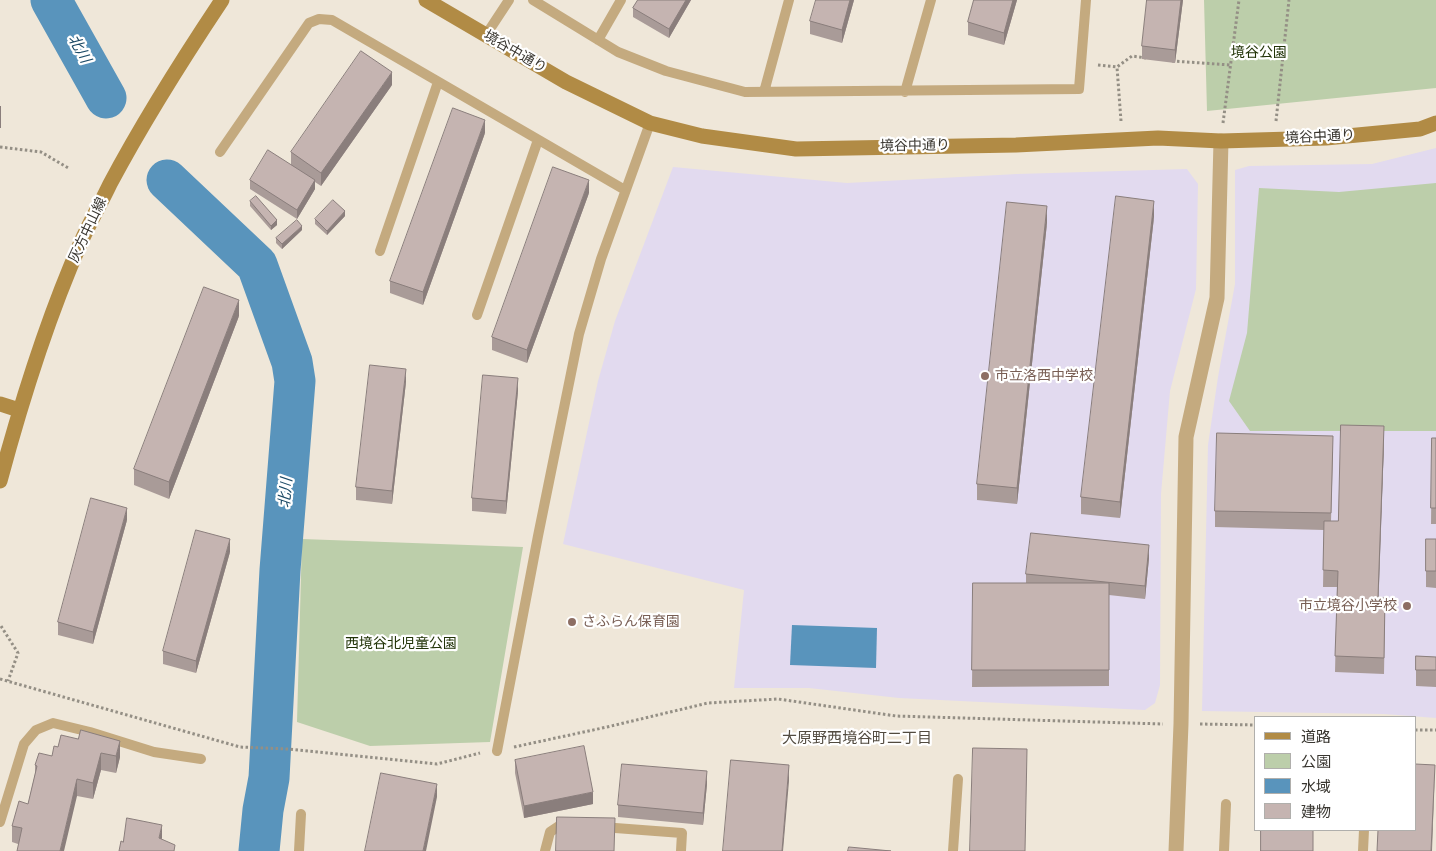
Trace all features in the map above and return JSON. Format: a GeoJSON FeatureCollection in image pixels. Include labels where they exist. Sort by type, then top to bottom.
{"type":"FeatureCollection","features":[{"type":"Feature","properties":{"kind":"street","name":"灰方中山線"},"geometry":{"type":"LineString","coordinates":[[0,481],[19,410],[51,315],[82,240],[122,162],[171,76],[222,0]]}},
{"type":"Feature","properties":{"kind":"street","name":"境谷中通り"},"geometry":{"type":"LineString","coordinates":[[426,0],[566,82],[650,123],[702,136],[796,149],[1016,145],[1129,139],[1221,141],[1326,138],[1420,129],[1436,123]]}},
{"type":"Feature","properties":{"kind":"street"},"geometry":{"type":"LineString","coordinates":[[1176,851],[1182,724],[1186,437],[1217,298],[1221,141]]}},
{"type":"Feature","properties":{"kind":"street"},"geometry":{"type":"LineString","coordinates":[[0,404],[19,410]]}},
{"type":"Feature","properties":{"kind":"lane"},"geometry":{"type":"LineString","coordinates":[[486,35],[510,0]]}},
{"type":"Feature","properties":{"kind":"lane"},"geometry":{"type":"LineString","coordinates":[[533,0],[618,52],[666,71],[745,92],[1079,89],[1086,0]]}},
{"type":"Feature","properties":{"kind":"lane"},"geometry":{"type":"LineString","coordinates":[[598,40],[621,0]]}},
{"type":"Feature","properties":{"kind":"lane"},"geometry":{"type":"LineString","coordinates":[[764,92],[789,0]]}},
{"type":"Feature","properties":{"kind":"lane"},"geometry":{"type":"LineString","coordinates":[[905,92],[931,0]]}},
{"type":"Feature","properties":{"kind":"lane"},"geometry":{"type":"LineString","coordinates":[[220,152],[309,23],[319,19],[332,20],[625,190]]}},
{"type":"Feature","properties":{"kind":"lane"},"geometry":{"type":"LineString","coordinates":[[380,251],[438,82]]}},
{"type":"Feature","properties":{"kind":"lane"},"geometry":{"type":"LineString","coordinates":[[497,751],[579,334],[601,259],[650,123]]}},
{"type":"Feature","properties":{"kind":"lane"},"geometry":{"type":"LineString","coordinates":[[477,315],[538,140]]}},
{"type":"Feature","properties":{"kind":"lane"},"geometry":{"type":"LineString","coordinates":[[0,822],[24,744],[36,730],[52,723],[90,732],[154,752],[201,759]]}},
{"type":"Feature","properties":{"kind":"lane"},"geometry":{"type":"LineString","coordinates":[[953,851],[958,779]]}},
{"type":"Feature","properties":{"kind":"lane"},"geometry":{"type":"LineString","coordinates":[[1224,851],[1226,804]]}},
{"type":"Feature","properties":{"kind":"lane"},"geometry":{"type":"LineString","coordinates":[[299,851],[301,814]]}},
{"type":"Feature","properties":{"kind":"lane"},"geometry":{"type":"LineString","coordinates":[[545,851],[550,832],[562,824],[682,833],[681,851]]}},
{"type":"Feature","properties":{"kind":"lane"},"geometry":{"type":"LineString","coordinates":[[1363,851],[1364,831]]}},
{"type":"Feature","properties":{"kind":"path"},"geometry":{"type":"LineString","coordinates":[[1221,141],[1239,0]]}},
{"type":"Feature","properties":{"kind":"path"},"geometry":{"type":"LineString","coordinates":[[1276,121],[1289,0]]}},
{"type":"Feature","properties":{"kind":"path"},"geometry":{"type":"LineString","coordinates":[[1129,139],[1121,124],[1117,67],[1132,56],[1150,58]]}},
{"type":"Feature","properties":{"kind":"path"},"geometry":{"type":"LineString","coordinates":[[1169,60],[1231,65]]}},
{"type":"Feature","properties":{"kind":"path"},"geometry":{"type":"LineString","coordinates":[[0,147],[41,152],[70,169]]}},
{"type":"Feature","properties":{"kind":"path"},"geometry":{"type":"LineString","coordinates":[[1,626],[18,653],[8,682]]}},
{"type":"Feature","properties":{"kind":"path"},"geometry":{"type":"LineString","coordinates":[[0,679],[240,747],[287,749],[437,764],[475,754],[607,727],[708,702],[778,699],[896,716],[1254,725]]}},
{"type":"Feature","properties":{"kind":"path"},"geometry":{"type":"LineString","coordinates":[[1416,730],[1436,730]]}},
{"type":"Feature","properties":{"kind":"shaded area"},"geometry":{"type":"Polygon","coordinates":[[[1436,148],[1436,718],[1384,714],[1202,711],[1208,445],[1235,284],[1235,170],[1249,166],[1372,164],[1436,148]]]}},
{"type":"Feature","properties":{"kind":"shaded area"},"geometry":{"type":"Polygon","coordinates":[[[673,167],[847,183],[1017,174],[1187,169],[1198,184],[1196,289],[1170,391],[1161,494],[1160,685],[1155,703],[1145,710],[899,698],[809,688],[734,688],[744,590],[563,544],[598,381],[615,321],[673,167]]]}},
{"type":"Feature","properties":{"kind":"green space","name":"境谷公園"},"geometry":{"type":"Polygon","coordinates":[[[1204,0],[1436,0],[1436,88],[1207,111],[1204,0]]]}},
{"type":"Feature","properties":{"kind":"green space"},"geometry":{"type":"Polygon","coordinates":[[[1436,183],[1436,431],[1250,431],[1229,401],[1247,333],[1259,188],[1339,192],[1436,183]]]}},
{"type":"Feature","properties":{"kind":"green space","name":"西境谷北児童公園"},"geometry":{"type":"Polygon","coordinates":[[[302,539],[523,547],[490,742],[370,746],[297,722],[302,539]]]}},
{"type":"Feature","properties":{"kind":"water"},"geometry":{"type":"Polygon","coordinates":[[[792,625],[877,628],[876,668],[790,665],[792,625]]]}},
{"type":"Feature","properties":{"kind":"building"},"geometry":{"type":"Polygon","coordinates":[[[638,0],[686,0],[669,29],[633,8],[638,0]]]}},
{"type":"Feature","properties":{"kind":"building"},"geometry":{"type":"Polygon","coordinates":[[[816,0],[850,0],[842,30],[810,21],[816,0]]]}},
{"type":"Feature","properties":{"kind":"building"},"geometry":{"type":"Polygon","coordinates":[[[974,0],[1013,0],[1004,33],[968,22],[974,0]]]}},
{"type":"Feature","properties":{"kind":"building"},"geometry":{"type":"Polygon","coordinates":[[[1147,0],[1181,0],[1175,50],[1142,46],[1147,0]]]}},
{"type":"Feature","properties":{"kind":"building"},"geometry":{"type":"Polygon","coordinates":[[[361,51],[392,72],[321,173],[291,152],[361,51]]]}},
{"type":"Feature","properties":{"kind":"building"},"geometry":{"type":"Polygon","coordinates":[[[453,108],[485,120],[423,292],[390,281],[453,108]]]}},
{"type":"Feature","properties":{"kind":"building"},"geometry":{"type":"Polygon","coordinates":[[[268,150],[315,180],[297,210],[250,180],[268,150]]]}},
{"type":"Feature","properties":{"kind":"building"},"geometry":{"type":"Polygon","coordinates":[[[553,167],[589,180],[527,350],[492,337],[553,167]]]}},
{"type":"Feature","properties":{"kind":"building"},"geometry":{"type":"Polygon","coordinates":[[[256,196],[277,220],[271,226],[250,201],[256,196]]]}},
{"type":"Feature","properties":{"kind":"building"},"geometry":{"type":"Polygon","coordinates":[[[1116,196],[1154,201],[1120,502],[1081,497],[1116,196]]]}},
{"type":"Feature","properties":{"kind":"building"},"geometry":{"type":"Polygon","coordinates":[[[333,200],[345,211],[327,231],[315,219],[333,200]]]}},
{"type":"Feature","properties":{"kind":"building"},"geometry":{"type":"Polygon","coordinates":[[[1007,202],[1047,206],[1017,488],[977,484],[1007,202]]]}},
{"type":"Feature","properties":{"kind":"building"},"geometry":{"type":"Polygon","coordinates":[[[297,220],[302,226],[282,244],[276,238],[297,220]]]}},
{"type":"Feature","properties":{"kind":"building"},"geometry":{"type":"Polygon","coordinates":[[[204,287],[239,300],[169,482],[134,469],[204,287]]]}},
{"type":"Feature","properties":{"kind":"building"},"geometry":{"type":"Polygon","coordinates":[[[370,365],[406,369],[392,491],[356,487],[370,365]]]}},
{"type":"Feature","properties":{"kind":"building"},"geometry":{"type":"Polygon","coordinates":[[[483,375],[518,378],[506,501],[472,498],[483,375]]]}},
{"type":"Feature","properties":{"kind":"building"},"geometry":{"type":"Polygon","coordinates":[[[1341,425],[1384,426],[1378,597],[1385,598],[1384,658],[1335,656],[1338,571],[1323,570],[1324,521],[1338,521],[1341,425]]]}},
{"type":"Feature","properties":{"kind":"building"},"geometry":{"type":"Polygon","coordinates":[[[1217,433],[1333,436],[1331,513],[1215,511],[1217,433]]]}},
{"type":"Feature","properties":{"kind":"building"},"geometry":{"type":"Polygon","coordinates":[[[1432,438],[1436,438],[1436,508],[1431,508],[1432,438]]]}},
{"type":"Feature","properties":{"kind":"building"},"geometry":{"type":"Polygon","coordinates":[[[91,498],[127,508],[93,632],[58,622],[91,498]]]}},
{"type":"Feature","properties":{"kind":"building"},"geometry":{"type":"Polygon","coordinates":[[[196,530],[230,539],[196,661],[163,651],[196,530]]]}},
{"type":"Feature","properties":{"kind":"building"},"geometry":{"type":"Polygon","coordinates":[[[1031,533],[1149,545],[1145,586],[1026,574],[1031,533]]]}},
{"type":"Feature","properties":{"kind":"building"},"geometry":{"type":"Polygon","coordinates":[[[1426,539],[1436,539],[1436,571],[1426,571],[1426,539]]]}},
{"type":"Feature","properties":{"kind":"building"},"geometry":{"type":"Polygon","coordinates":[[[973,583],[1109,583],[1109,670],[972,670],[973,583]]]}},
{"type":"Feature","properties":{"kind":"building"},"geometry":{"type":"Polygon","coordinates":[[[1416,656],[1436,657],[1436,670],[1416,670],[1416,656]]]}},
{"type":"Feature","properties":{"kind":"building"},"geometry":{"type":"Polygon","coordinates":[[[81,730],[120,741],[116,756],[101,753],[93,783],[77,779],[60,851],[17,851],[22,828],[12,826],[19,801],[28,804],[39,753],[52,756],[54,746],[58,747],[61,735],[78,739],[81,730]]]}},
{"type":"Feature","properties":{"kind":"building"},"geometry":{"type":"Polygon","coordinates":[[[584,746],[593,792],[524,806],[515,760],[584,746]]]}},
{"type":"Feature","properties":{"kind":"building"},"geometry":{"type":"Polygon","coordinates":[[[973,748],[1027,749],[1025,851],[970,851],[973,748]]]}},
{"type":"Feature","properties":{"kind":"building"},"geometry":{"type":"Polygon","coordinates":[[[731,760],[789,765],[782,851],[723,851],[731,760]]]}},
{"type":"Feature","properties":{"kind":"building"},"geometry":{"type":"Polygon","coordinates":[[[622,764],[707,771],[703,813],[618,805],[622,764]]]}},
{"type":"Feature","properties":{"kind":"building"},"geometry":{"type":"Polygon","coordinates":[[[1416,764],[1435,765],[1431,851],[1377,851],[1378,831],[1416,831],[1416,764]]]}},
{"type":"Feature","properties":{"kind":"building"},"geometry":{"type":"Polygon","coordinates":[[[381,773],[437,784],[423,851],[365,851],[381,773]]]}},
{"type":"Feature","properties":{"kind":"building"},"geometry":{"type":"Polygon","coordinates":[[[557,817],[615,818],[614,851],[556,851],[557,817]]]}},
{"type":"Feature","properties":{"kind":"building"},"geometry":{"type":"Polygon","coordinates":[[[127,818],[162,825],[159,838],[175,845],[174,851],[119,851],[121,841],[123,842],[127,818]]]}},
{"type":"Feature","properties":{"kind":"building"},"geometry":{"type":"Polygon","coordinates":[[[1261,831],[1313,831],[1313,851],[1261,851],[1261,831]]]}},
{"type":"Feature","properties":{"kind":"building"},"geometry":{"type":"Polygon","coordinates":[[[849,847],[891,851],[848,851],[849,847]]]}},
{"type":"Feature","properties":{"kind":"waterway","name":"北川"},"geometry":{"type":"LineString","coordinates":[[51,0],[106,98]]}},
{"type":"Feature","properties":{"kind":"waterway","name":"北川"},"geometry":{"type":"LineString","coordinates":[[167,180],[257,265],[292,362],[295,381],[280,570],[269,778],[263,810],[259,851]]}},
{"type":"Feature","properties":{"kind":"place","name":"市立洛西中学校"},"geometry":{"type":"Point","coordinates":[985,376]}},
{"type":"Feature","properties":{"kind":"place","name":"市立境谷小学校"},"geometry":{"type":"Point","coordinates":[1407,606]}},
{"type":"Feature","properties":{"kind":"place","name":"さふらん保育園"},"geometry":{"type":"Point","coordinates":[572,622]}},
{"type":"Feature","properties":{"kind":"district","name":"大原野西境谷町二丁目"},"geometry":{"type":"Point","coordinates":[857,739]}}]}
